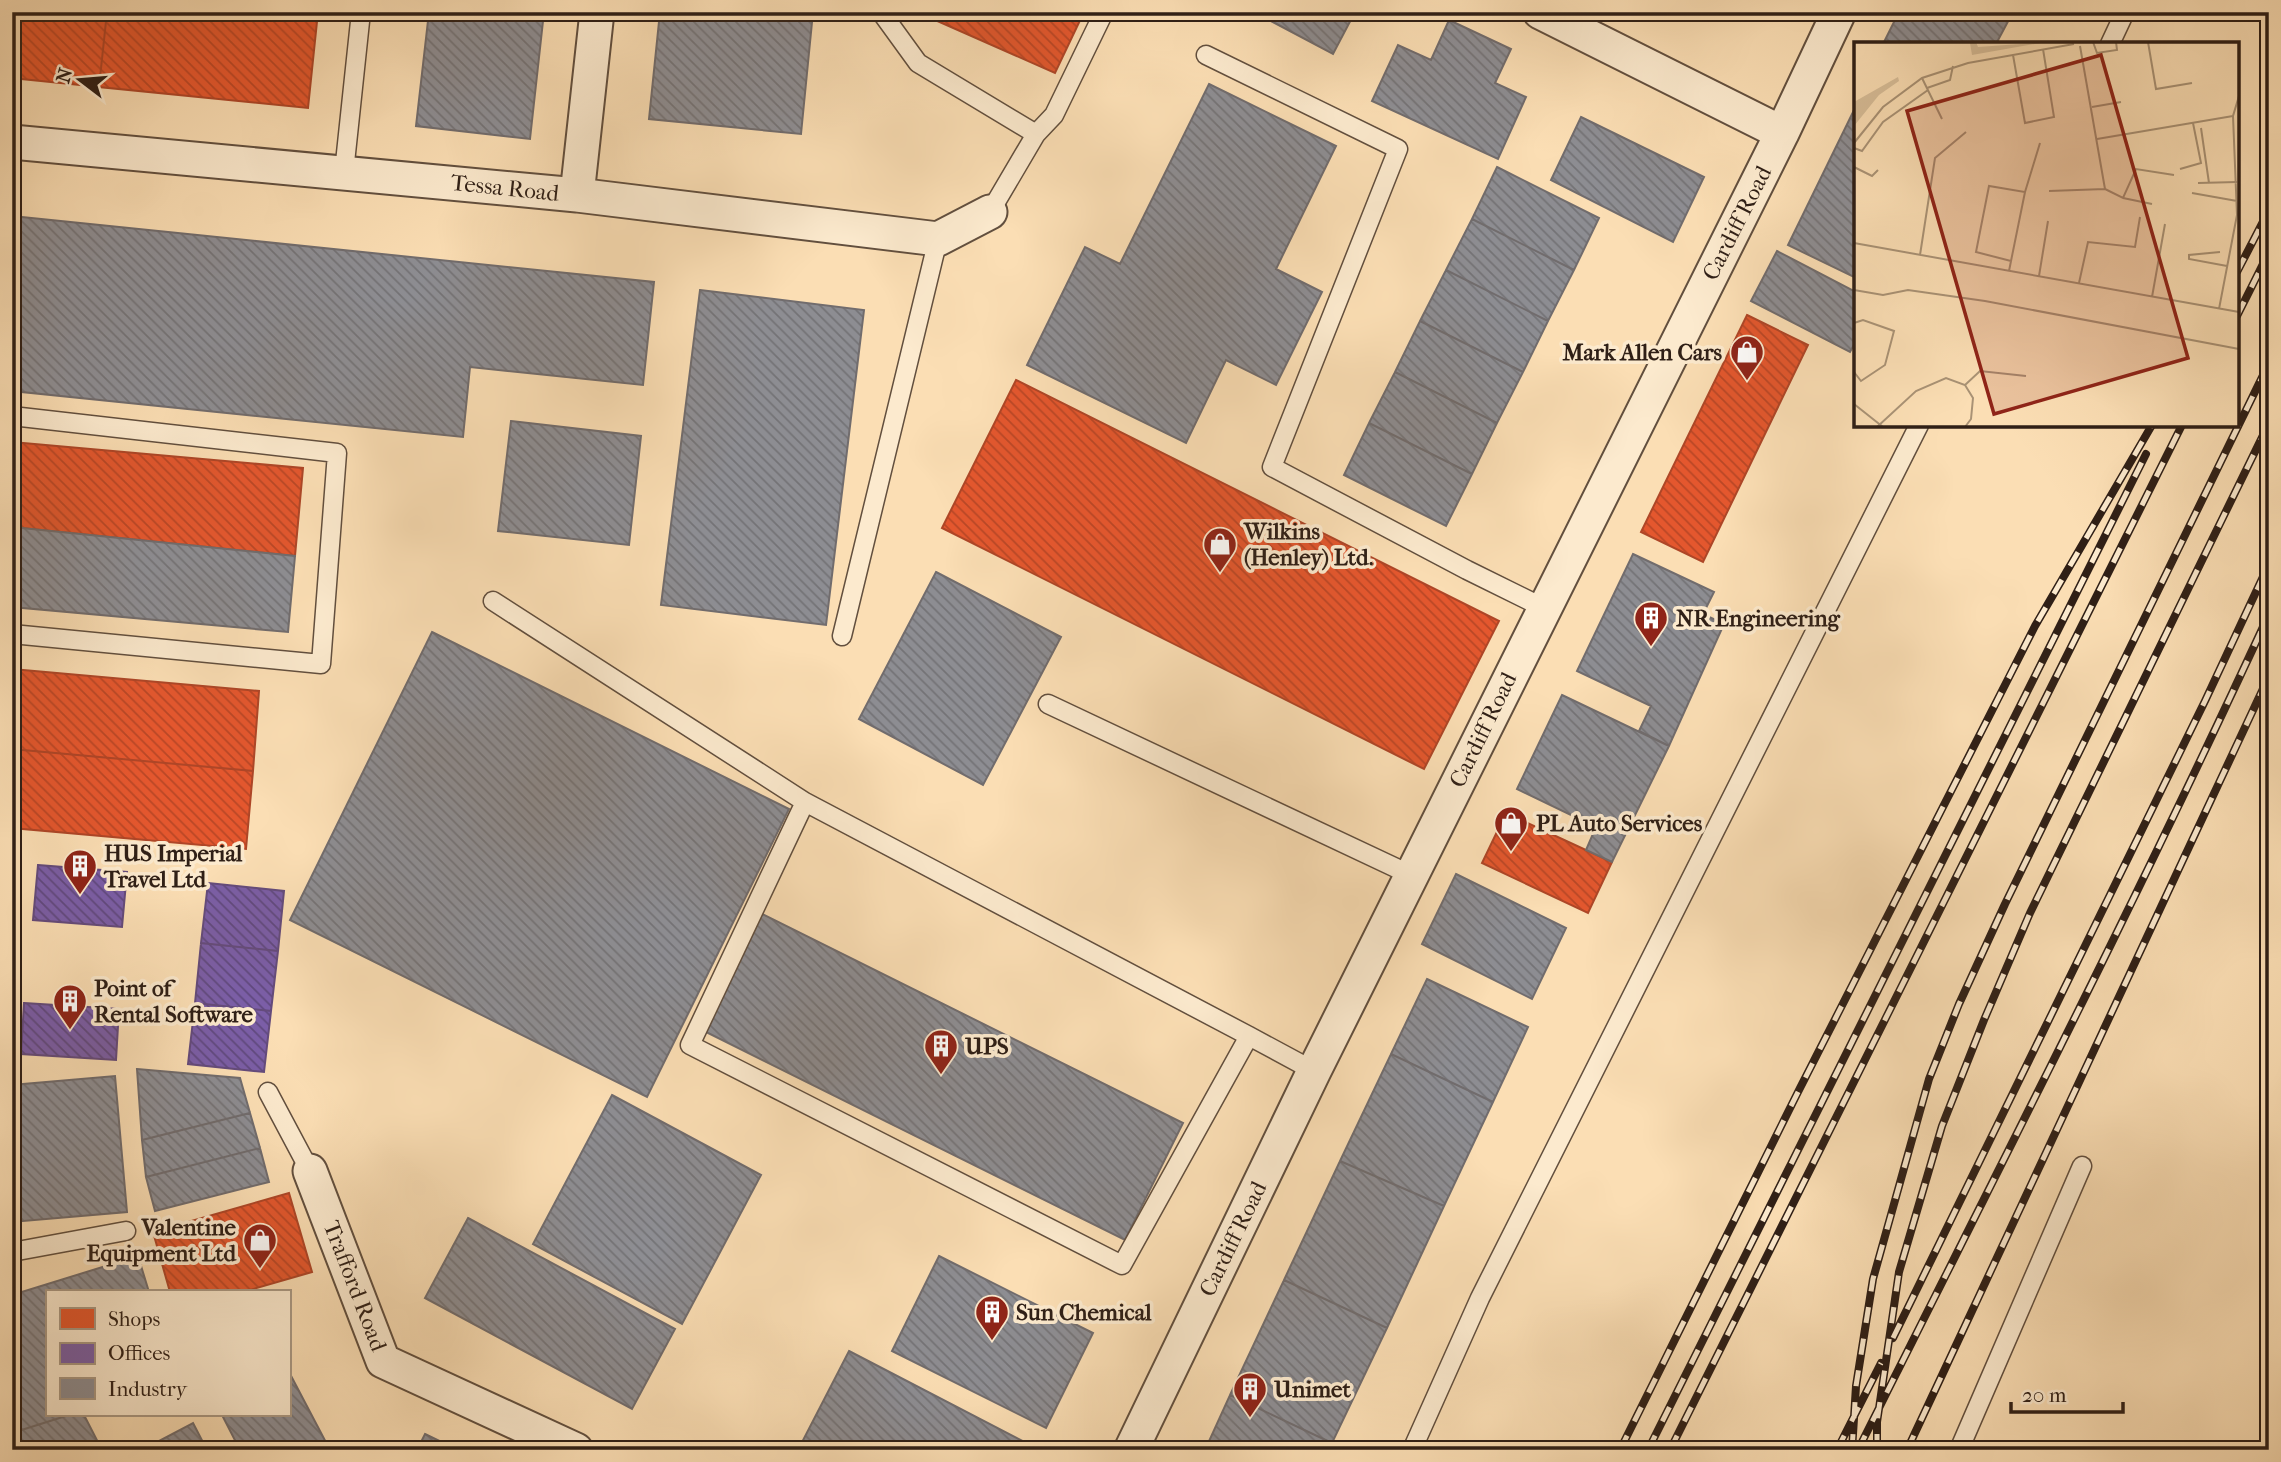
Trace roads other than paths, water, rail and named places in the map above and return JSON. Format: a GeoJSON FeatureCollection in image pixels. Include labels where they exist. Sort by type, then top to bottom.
{"type":"FeatureCollection","features":[{"type":"Feature","properties":{"kind":"street"},"geometry":{"type":"LineString","coordinates":[[577,195],[597,12]]}},
{"type":"Feature","properties":{"kind":"street"},"geometry":{"type":"LineString","coordinates":[[1540,12],[1782,133]]}},
{"type":"Feature","properties":{"kind":"street","name":"Cardiff Road"},"geometry":{"type":"LineString","coordinates":[[1131,1450],[1314,1070],[1782,133],[1839,12]]}},
{"type":"Feature","properties":{"kind":"street","name":"Tessa Road"},"geometry":{"type":"LineString","coordinates":[[12,142],[577,195],[938,239]]}},
{"type":"Feature","properties":{"kind":"street"},"geometry":{"type":"LineString","coordinates":[[938,239],[990,212]]}},
{"type":"Feature","properties":{"kind":"street","name":"Trafford Road"},"geometry":{"type":"LineString","coordinates":[[310,1171],[383,1361],[576,1450]]}},
{"type":"Feature","properties":{"kind":"lane"},"geometry":{"type":"LineString","coordinates":[[344,172],[361,12]]}},
{"type":"Feature","properties":{"kind":"lane"},"geometry":{"type":"LineString","coordinates":[[881,12],[918,63],[1036,134]]}},
{"type":"Feature","properties":{"kind":"lane"},"geometry":{"type":"LineString","coordinates":[[990,212],[1036,134],[1054,115],[1104,12]]}},
{"type":"Feature","properties":{"kind":"lane"},"geometry":{"type":"LineString","coordinates":[[2111,42],[2125,12]]}},
{"type":"Feature","properties":{"kind":"lane"},"geometry":{"type":"LineString","coordinates":[[1206,55],[1398,149],[1272,467],[1544,608]]}},
{"type":"Feature","properties":{"kind":"lane"},"geometry":{"type":"LineString","coordinates":[[842,636],[938,239]]}},
{"type":"Feature","properties":{"kind":"lane"},"geometry":{"type":"LineString","coordinates":[[12,416],[337,453],[321,664],[12,635]]}},
{"type":"Feature","properties":{"kind":"lane"},"geometry":{"type":"LineString","coordinates":[[1412,1450],[1480,1298],[1918,427]]}},
{"type":"Feature","properties":{"kind":"lane"},"geometry":{"type":"LineString","coordinates":[[493,601],[805,802],[1314,1070]]}},
{"type":"Feature","properties":{"kind":"lane"},"geometry":{"type":"LineString","coordinates":[[1048,704],[1412,875]]}},
{"type":"Feature","properties":{"kind":"lane"},"geometry":{"type":"LineString","coordinates":[[805,802],[690,1045],[1122,1265],[1249,1036]]}},
{"type":"Feature","properties":{"kind":"lane"},"geometry":{"type":"LineString","coordinates":[[268,1092],[310,1171]]}},
{"type":"Feature","properties":{"kind":"lane"},"geometry":{"type":"LineString","coordinates":[[1959,1450],[2082,1166]]}},
{"type":"Feature","properties":{"kind":"lane"},"geometry":{"type":"LineString","coordinates":[[12,1252],[126,1231]]}},
{"type":"Feature","properties":{"kind":"railway"},"geometry":{"type":"LineString","coordinates":[[2239,268],[2269,210]]}},
{"type":"Feature","properties":{"kind":"railway"},"geometry":{"type":"LineString","coordinates":[[2239,312],[2269,252]]}},
{"type":"Feature","properties":{"kind":"railway"},"geometry":{"type":"LineString","coordinates":[[2239,424],[2269,363]]}},
{"type":"Feature","properties":{"kind":"railway"},"geometry":{"type":"LineString","coordinates":[[1877,1450],[1877,1422],[1899,1272],[1942,1126],[2030,913],[2269,423]]}},
{"type":"Feature","properties":{"kind":"railway"},"geometry":{"type":"LineString","coordinates":[[1620,1450],[2035,626],[2151,427]]}},
{"type":"Feature","properties":{"kind":"railway"},"geometry":{"type":"LineString","coordinates":[[1670,1450],[2181,427]]}},
{"type":"Feature","properties":{"kind":"railway"},"geometry":{"type":"LineString","coordinates":[[1852,1450],[1856,1386],[1873,1279],[1929,1079],[1959,1004],[2005,904],[2238,427]]}},
{"type":"Feature","properties":{"kind":"railway"},"geometry":{"type":"LineString","coordinates":[[1648,1450],[2146,454]]}},
{"type":"Feature","properties":{"kind":"railway"},"geometry":{"type":"LineString","coordinates":[[1893,1338],[2205,701],[2269,564]]}},
{"type":"Feature","properties":{"kind":"railway"},"geometry":{"type":"LineString","coordinates":[[1858,1450],[2118,929],[2269,614]]}},
{"type":"Feature","properties":{"kind":"railway"},"geometry":{"type":"LineString","coordinates":[[1907,1450],[2269,676]]}},
{"type":"Feature","properties":{"kind":"railway"},"geometry":{"type":"LineString","coordinates":[[1837,1450],[1881,1363]]}},
{"type":"Feature","properties":{"kind":"place","name":"Mark Allen Cars"},"geometry":{"type":"Point","coordinates":[1747,382]}},
{"type":"Feature","properties":{"kind":"place","name":"Wilkins (Henley) Ltd."},"geometry":{"type":"Point","coordinates":[1220,574]}},
{"type":"Feature","properties":{"kind":"place","name":"NR Engineering"},"geometry":{"type":"Point","coordinates":[1651,648]}},
{"type":"Feature","properties":{"kind":"place","name":"PL Auto Services"},"geometry":{"type":"Point","coordinates":[1511,853]}},
{"type":"Feature","properties":{"kind":"place","name":"HUS Imperial Travel Ltd"},"geometry":{"type":"Point","coordinates":[80,896]}},
{"type":"Feature","properties":{"kind":"place","name":"Point of Rental Software"},"geometry":{"type":"Point","coordinates":[70,1031]}},
{"type":"Feature","properties":{"kind":"place","name":"UPS"},"geometry":{"type":"Point","coordinates":[941,1076]}},
{"type":"Feature","properties":{"kind":"place","name":"Valentine Equipment Ltd"},"geometry":{"type":"Point","coordinates":[260,1270]}},
{"type":"Feature","properties":{"kind":"place","name":"Sun Chemical"},"geometry":{"type":"Point","coordinates":[992,1342]}},
{"type":"Feature","properties":{"kind":"place","name":"Unimet"},"geometry":{"type":"Point","coordinates":[1250,1419]}}]}
